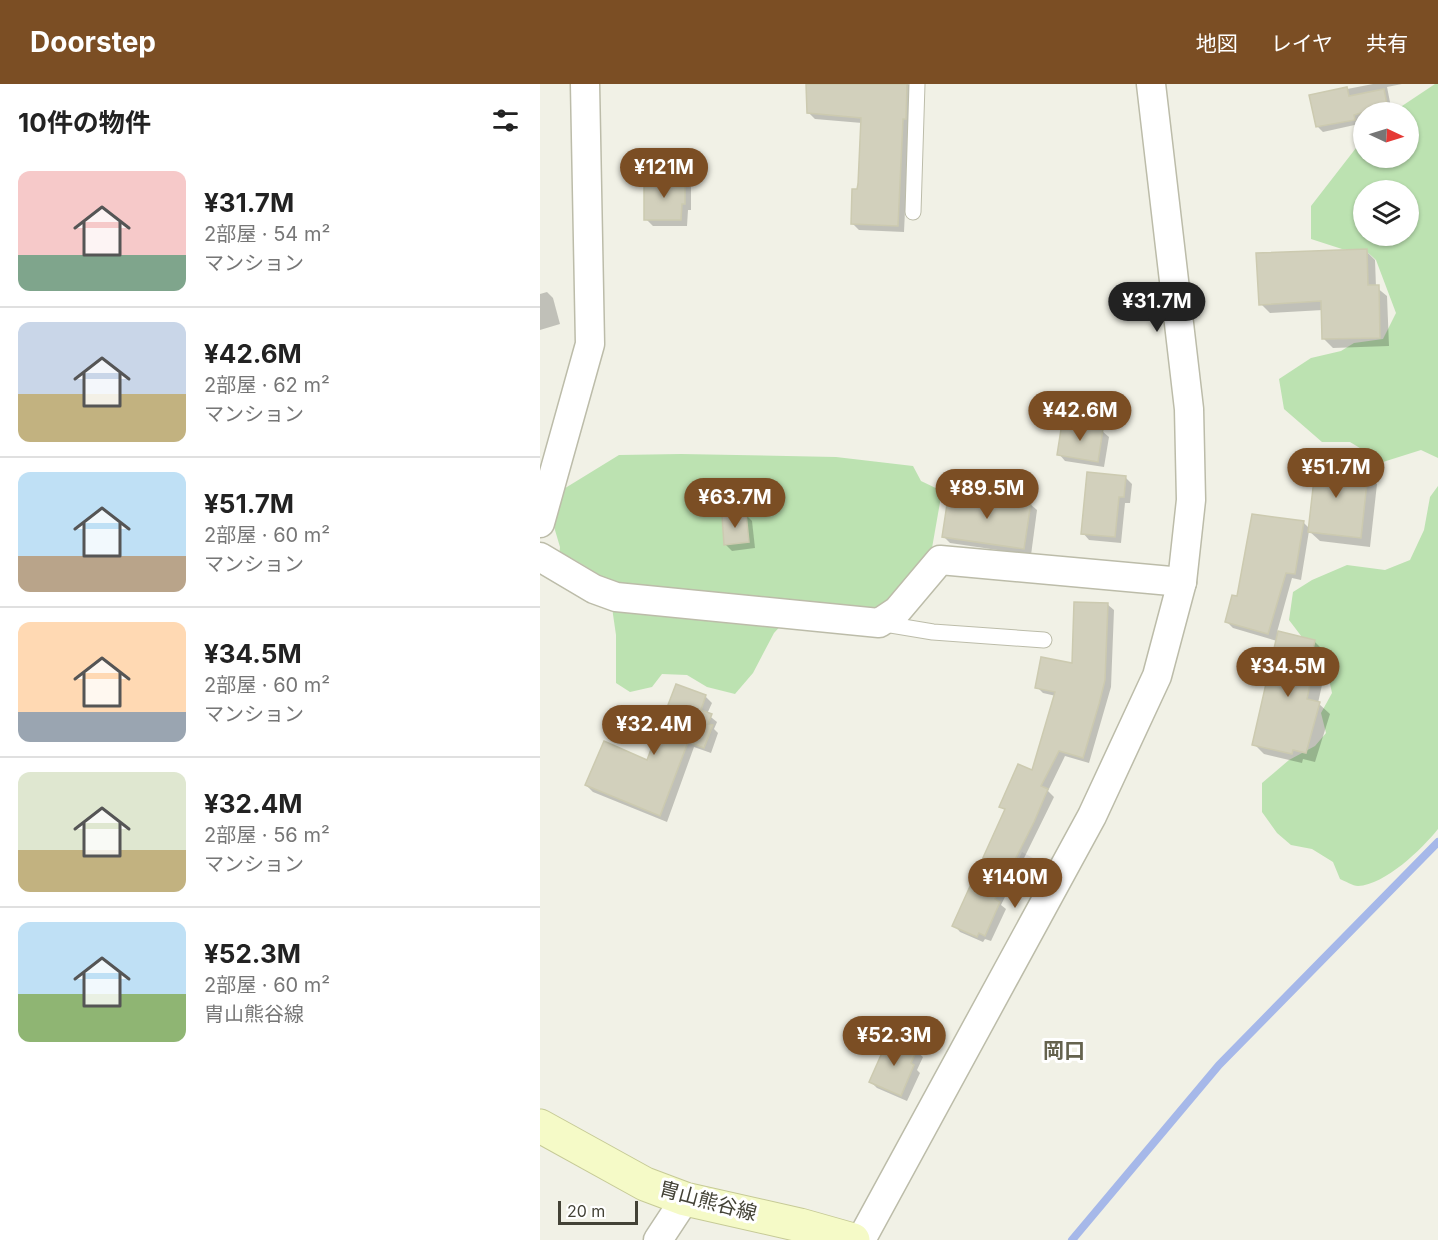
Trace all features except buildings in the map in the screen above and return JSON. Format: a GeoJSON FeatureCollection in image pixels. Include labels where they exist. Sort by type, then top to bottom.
{"type":"FeatureCollection","features":[{"type":"Feature","properties":{"kind":"main road","name":"胄山熊谷線"},"geometry":{"type":"LineString","coordinates":[[540,1126],[645,1184],[685,1199],[793,1232],[853,1240]]}},
{"type":"Feature","properties":{"kind":"street"},"geometry":{"type":"LineString","coordinates":[[540,523],[590,344],[585,84]]}},
{"type":"Feature","properties":{"kind":"street"},"geometry":{"type":"LineString","coordinates":[[861,1240],[1092,816],[1157,676],[1182,582],[1191,500],[1189,410],[1151,84]]}},
{"type":"Feature","properties":{"kind":"street"},"geometry":{"type":"LineString","coordinates":[[540,557],[594,590],[616,597],[879,623],[897,611],[940,560],[1182,582]]}},
{"type":"Feature","properties":{"kind":"street"},"geometry":{"type":"LineString","coordinates":[[658,1240],[685,1199]]}},
{"type":"Feature","properties":{"kind":"lane"},"geometry":{"type":"LineString","coordinates":[[913,212],[917,84]]}},
{"type":"Feature","properties":{"kind":"lane"},"geometry":{"type":"LineString","coordinates":[[1151,84],[1157,84]]}},
{"type":"Feature","properties":{"kind":"lane"},"geometry":{"type":"LineString","coordinates":[[879,623],[933,632],[1044,640]]}},
{"type":"Feature","properties":{"kind":"green space"},"geometry":{"type":"Polygon","coordinates":[[[1438,84],[1438,458],[1421,450],[1383,462],[1350,442],[1322,442],[1284,409],[1279,379],[1311,358],[1341,351],[1354,343],[1383,339],[1396,313],[1376,260],[1364,249],[1342,249],[1311,239],[1311,206],[1353,152],[1353,168],[1419,168],[1419,102],[1408,102],[1438,84]]]}},
{"type":"Feature","properties":{"kind":"green space"},"geometry":{"type":"Polygon","coordinates":[[[619,455],[836,457],[913,466],[921,481],[942,491],[932,548],[880,608],[798,607],[774,633],[753,673],[735,694],[707,687],[687,675],[662,674],[652,687],[630,692],[616,683],[616,635],[608,580],[575,560],[559,557],[560,547],[552,520],[562,490],[619,455]]]}},
{"type":"Feature","properties":{"kind":"green space"},"geometry":{"type":"Polygon","coordinates":[[[1438,486],[1438,829],[1413,856],[1391,873],[1369,884],[1356,886],[1340,879],[1333,862],[1312,849],[1291,845],[1277,833],[1262,812],[1262,783],[1289,760],[1315,746],[1326,733],[1321,713],[1332,693],[1327,670],[1289,620],[1293,592],[1312,580],[1347,565],[1385,570],[1410,560],[1424,530],[1430,497],[1438,486]]]}},
{"type":"Feature","properties":{"kind":"shaded area"},"geometry":{"type":"Polygon","coordinates":[[[1022,852],[1042,863],[1032,881],[1013,871],[1022,852]]]}},
{"type":"Feature","properties":{"kind":"waterway"},"geometry":{"type":"LineString","coordinates":[[1072,1240],[1219,1065],[1438,842]]}},
{"type":"Feature","properties":{"kind":"district","name":"岡口"},"geometry":{"type":"Point","coordinates":[1064,1050]}}]}
